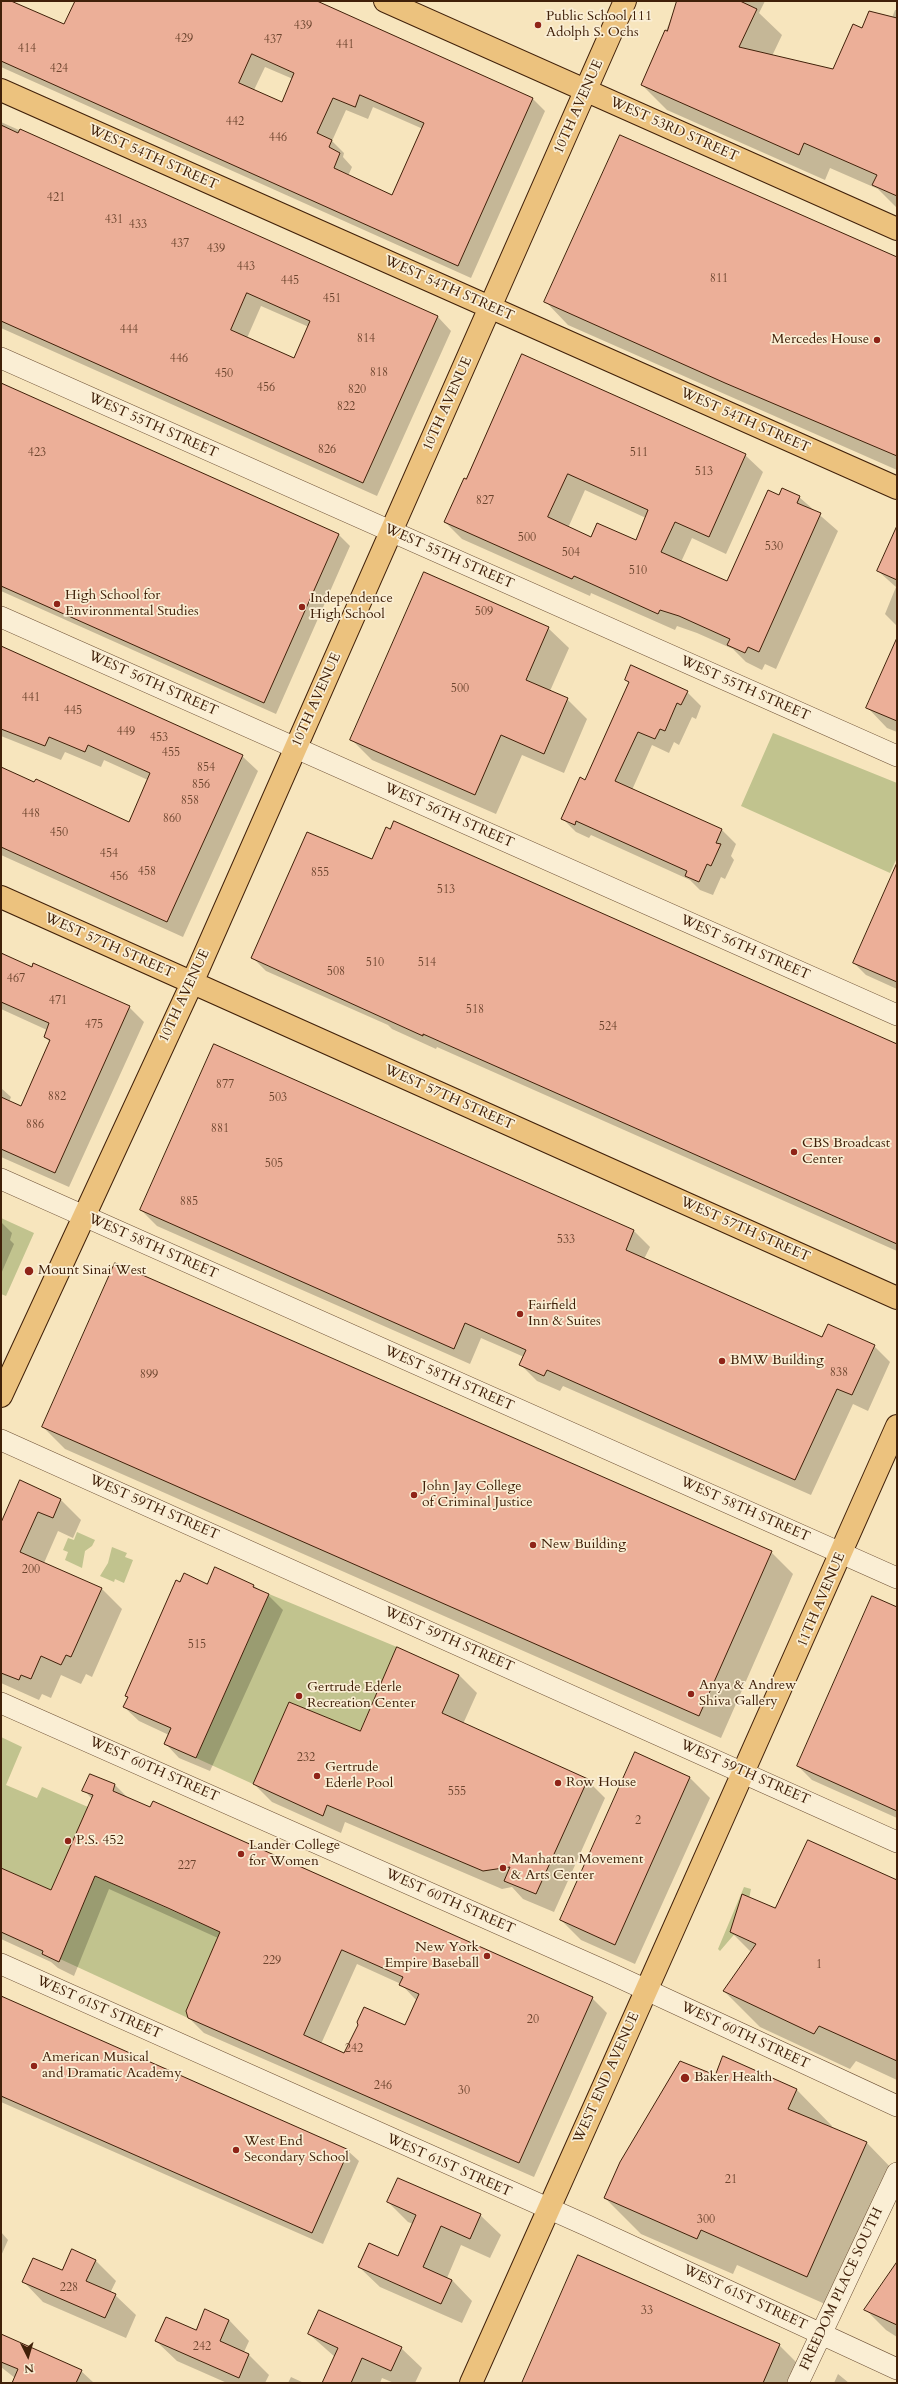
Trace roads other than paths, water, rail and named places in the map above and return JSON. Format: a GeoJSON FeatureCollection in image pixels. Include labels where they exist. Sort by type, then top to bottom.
{"type":"FeatureCollection","features":[{"type":"Feature","properties":{"kind":"main road","name":"WEST 53RD STREET"},"geometry":{"type":"LineString","coordinates":[[385,1],[897,229]]}},
{"type":"Feature","properties":{"kind":"main road","name":"10TH AVENUE"},"geometry":{"type":"LineString","coordinates":[[1,1396],[192,983],[490,307],[587,91],[625,1]]}},
{"type":"Feature","properties":{"kind":"main road","name":"WEST 54TH STREET"},"geometry":{"type":"LineString","coordinates":[[1,90],[897,488]]}},
{"type":"Feature","properties":{"kind":"main road","name":"WEST 57TH STREET"},"geometry":{"type":"LineString","coordinates":[[1,898],[897,1298]]}},
{"type":"Feature","properties":{"kind":"main road","name":"11TH AVENUE"},"geometry":{"type":"LineString","coordinates":[[743,1772],[797,1657],[897,1426]]}},
{"type":"Feature","properties":{"kind":"main road","name":"WEST END AVENUE"},"geometry":{"type":"LineString","coordinates":[[471,2383],[743,1772]]}},
{"type":"Feature","properties":{"kind":"street","name":"WEST 55TH STREET"},"geometry":{"type":"LineString","coordinates":[[1,358],[897,756]]}},
{"type":"Feature","properties":{"kind":"street","name":"WEST 56TH STREET"},"geometry":{"type":"LineString","coordinates":[[1,617],[897,1015]]}},
{"type":"Feature","properties":{"kind":"street","name":"WEST 58TH STREET"},"geometry":{"type":"LineString","coordinates":[[1,1179],[897,1578]]}},
{"type":"Feature","properties":{"kind":"street","name":"WEST 59TH STREET"},"geometry":{"type":"LineString","coordinates":[[1,1440],[897,1842]]}},
{"type":"Feature","properties":{"kind":"street","name":"WEST 60TH STREET"},"geometry":{"type":"LineString","coordinates":[[1,1703],[646,1991],[897,2106]]}},
{"type":"Feature","properties":{"kind":"street","name":"WEST 61ST STREET"},"geometry":{"type":"LineString","coordinates":[[1,1964],[549,2208],[897,2369]]}},
{"type":"Feature","properties":{"kind":"street","name":"FREEDOM PLACE SOUTH"},"geometry":{"type":"LineString","coordinates":[[798,2383],[820,2333],[897,2173]]}},
{"type":"Feature","properties":{"kind":"place","name":"Public School 111 Adolph S. Ochs"},"geometry":{"type":"Point","coordinates":[538,25]}},
{"type":"Feature","properties":{"kind":"place","name":"Mercedes House"},"geometry":{"type":"Point","coordinates":[877,340]}},
{"type":"Feature","properties":{"kind":"place","name":"High School for Environmental Studies"},"geometry":{"type":"Point","coordinates":[57,604]}},
{"type":"Feature","properties":{"kind":"place","name":"Independence High School"},"geometry":{"type":"Point","coordinates":[302,607]}},
{"type":"Feature","properties":{"kind":"place","name":"CBS Broadcast Center"},"geometry":{"type":"Point","coordinates":[794,1152]}},
{"type":"Feature","properties":{"kind":"place","name":"Mount Sinai West"},"geometry":{"type":"Point","coordinates":[29,1271]}},
{"type":"Feature","properties":{"kind":"place","name":"Fairfield Inn & Suites"},"geometry":{"type":"Point","coordinates":[520,1314]}},
{"type":"Feature","properties":{"kind":"place","name":"BMW Building"},"geometry":{"type":"Point","coordinates":[722,1361]}},
{"type":"Feature","properties":{"kind":"place","name":"John Jay College of Criminal Justice"},"geometry":{"type":"Point","coordinates":[414,1495]}},
{"type":"Feature","properties":{"kind":"place","name":"New Building"},"geometry":{"type":"Point","coordinates":[533,1545]}},
{"type":"Feature","properties":{"kind":"place","name":"Anya & Andrew Shiva Gallery"},"geometry":{"type":"Point","coordinates":[691,1694]}},
{"type":"Feature","properties":{"kind":"place","name":"Gertrude Ederle Recreation Center"},"geometry":{"type":"Point","coordinates":[299,1696]}},
{"type":"Feature","properties":{"kind":"place","name":"Gertrude Ederle Pool"},"geometry":{"type":"Point","coordinates":[317,1776]}},
{"type":"Feature","properties":{"kind":"place","name":"Row House"},"geometry":{"type":"Point","coordinates":[558,1783]}},
{"type":"Feature","properties":{"kind":"place","name":"P.S. 452"},"geometry":{"type":"Point","coordinates":[68,1841]}},
{"type":"Feature","properties":{"kind":"place","name":"Lander College for Women"},"geometry":{"type":"Point","coordinates":[241,1854]}},
{"type":"Feature","properties":{"kind":"place","name":"Manhattan Movement & Arts Center"},"geometry":{"type":"Point","coordinates":[503,1868]}},
{"type":"Feature","properties":{"kind":"place","name":"New York Empire Baseball"},"geometry":{"type":"Point","coordinates":[487,1956]}},
{"type":"Feature","properties":{"kind":"place","name":"American Musical and Dramatic Academy"},"geometry":{"type":"Point","coordinates":[34,2066]}},
{"type":"Feature","properties":{"kind":"place","name":"Baker Health"},"geometry":{"type":"Point","coordinates":[685,2078]}},
{"type":"Feature","properties":{"kind":"place","name":"West End Secondary School"},"geometry":{"type":"Point","coordinates":[236,2150]}}]}
